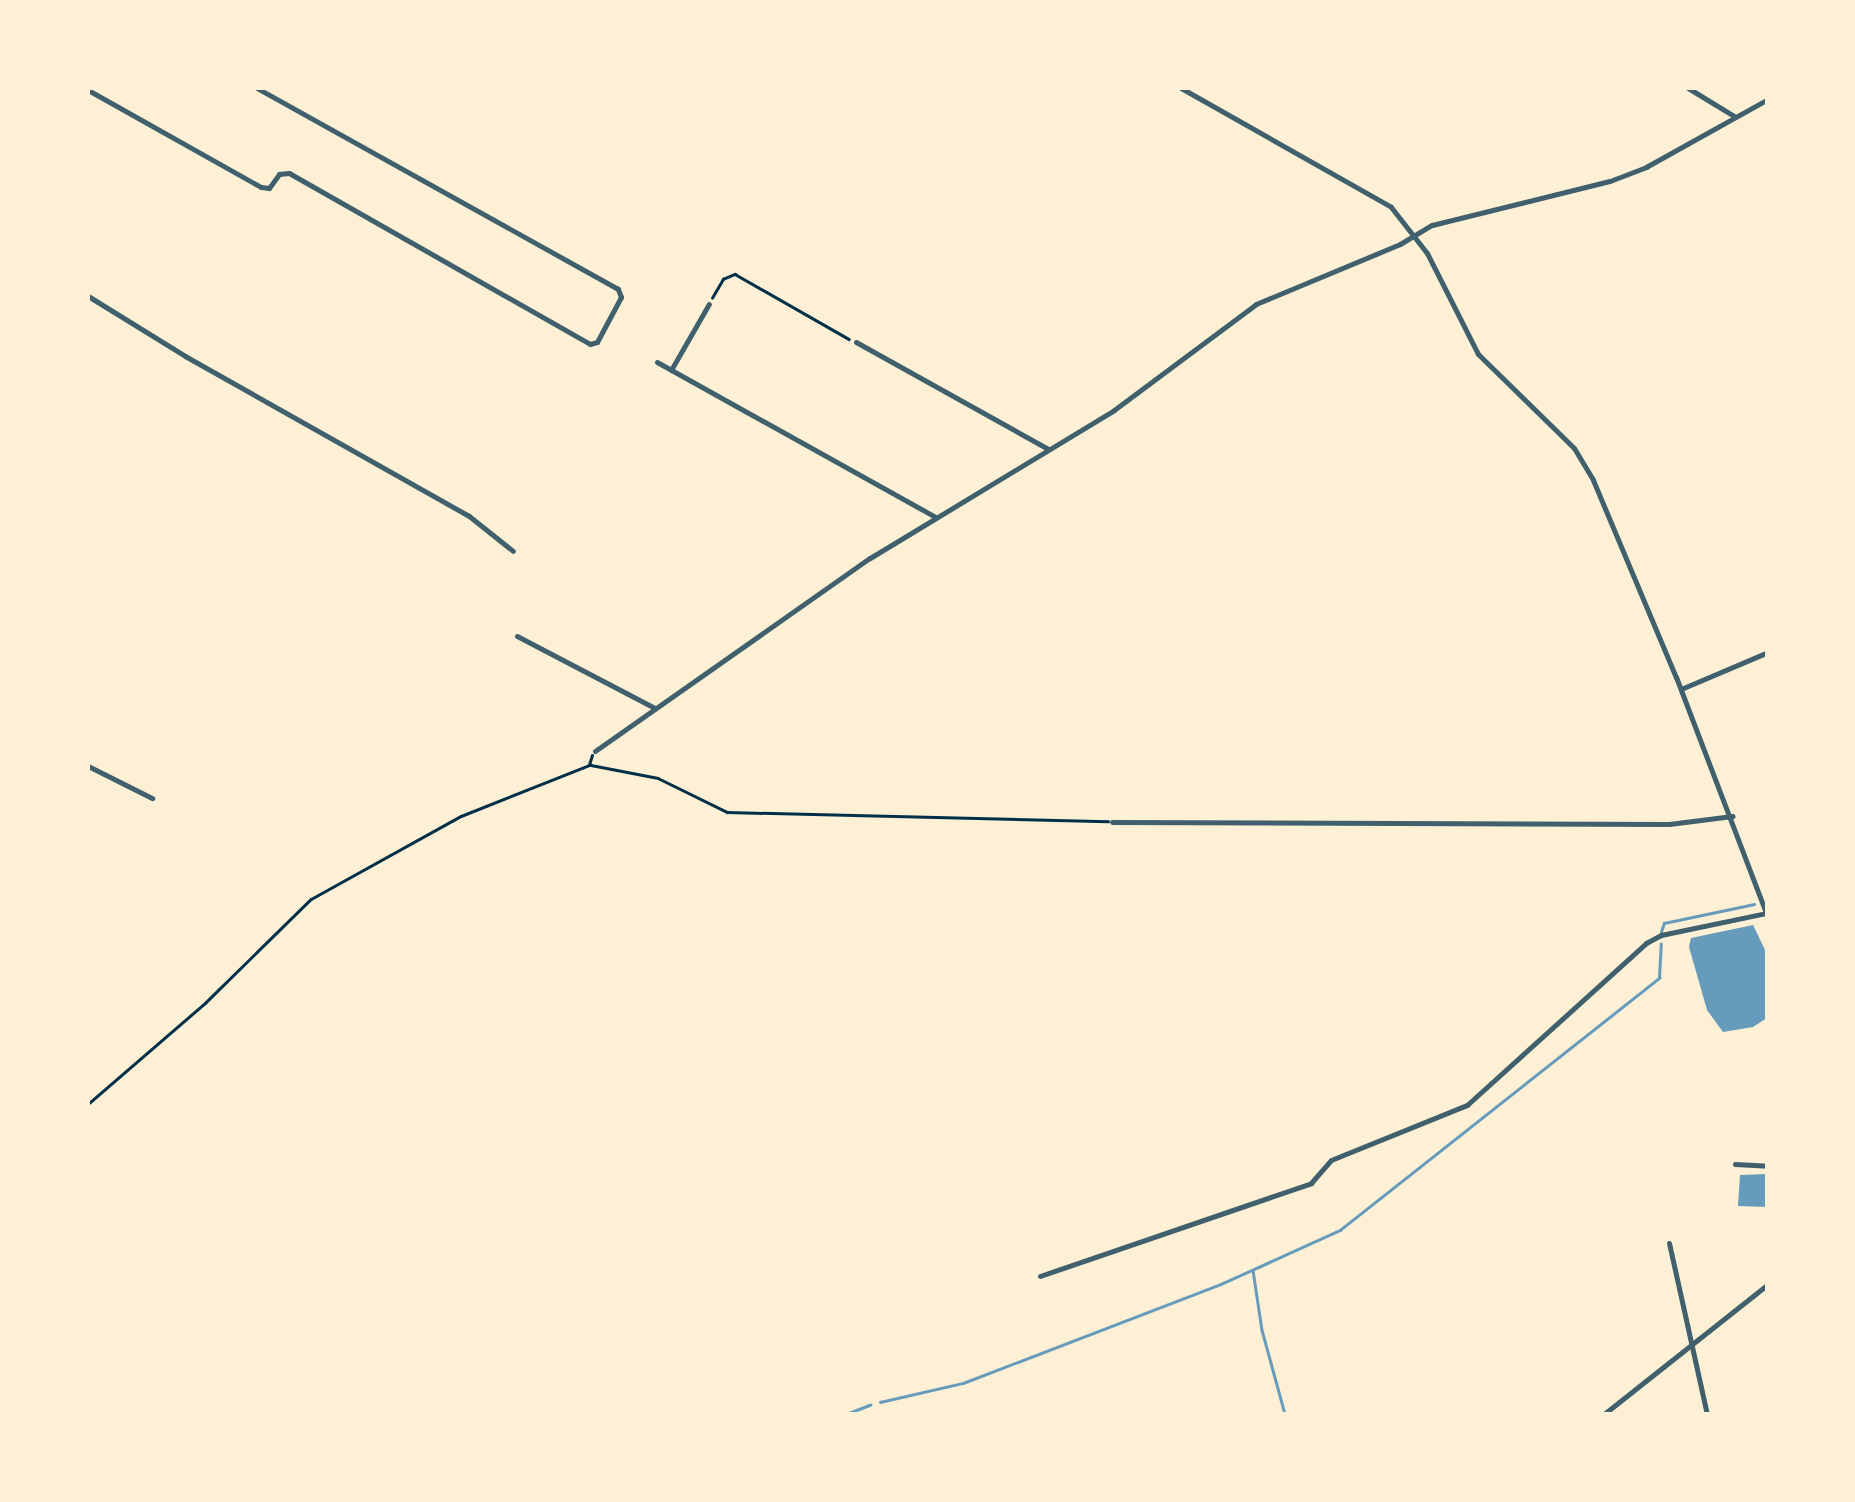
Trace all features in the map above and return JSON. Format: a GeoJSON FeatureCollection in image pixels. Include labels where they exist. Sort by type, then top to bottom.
{"type":"FeatureCollection","features":[{"type":"Feature","properties":{"kind":"street"},"geometry":{"type":"LineString","coordinates":[[88,90],[261,188],[269,188],[279,174],[288,173],[590,344],[596,342],[621,297],[618,289],[258,88]]}},
{"type":"Feature","properties":{"kind":"street"},"geometry":{"type":"LineString","coordinates":[[1040,1276],[1311,1183],[1330,1160],[1467,1105],[1660,935],[1767,916],[1732,816],[1582,460],[1557,428],[1478,354],[1416,234],[1368,190],[1181,88]]}},
{"type":"Feature","properties":{"kind":"street"},"geometry":{"type":"LineString","coordinates":[[1688,88],[1734,116]]}},
{"type":"Feature","properties":{"kind":"street"},"geometry":{"type":"LineString","coordinates":[[595,751],[935,518],[1114,410],[1256,304],[1436,224],[1610,181],[1646,166],[1768,100]]}},
{"type":"Feature","properties":{"kind":"street"},"geometry":{"type":"LineString","coordinates":[[88,296],[469,516],[513,551]]}},
{"type":"Feature","properties":{"kind":"street"},"geometry":{"type":"LineString","coordinates":[[671,370],[709,304]]}},
{"type":"Feature","properties":{"kind":"street"},"geometry":{"type":"LineString","coordinates":[[856,342],[1048,449]]}},
{"type":"Feature","properties":{"kind":"street"},"geometry":{"type":"LineString","coordinates":[[657,362],[935,518]]}},
{"type":"Feature","properties":{"kind":"street"},"geometry":{"type":"LineString","coordinates":[[517,636],[656,708]]}},
{"type":"Feature","properties":{"kind":"street"},"geometry":{"type":"LineString","coordinates":[[1680,689],[1768,652]]}},
{"type":"Feature","properties":{"kind":"street"},"geometry":{"type":"LineString","coordinates":[[88,766],[152,798]]}},
{"type":"Feature","properties":{"kind":"street"},"geometry":{"type":"LineString","coordinates":[[1112,822],[1669,824],[1732,816]]}},
{"type":"Feature","properties":{"kind":"street"},"geometry":{"type":"LineString","coordinates":[[1735,1164],[1768,1166]]}},
{"type":"Feature","properties":{"kind":"street"},"geometry":{"type":"LineString","coordinates":[[1669,1243],[1706,1414]]}},
{"type":"Feature","properties":{"kind":"street"},"geometry":{"type":"LineString","coordinates":[[1604,1414],[1768,1284]]}},
{"type":"Feature","properties":{"kind":"path"},"geometry":{"type":"LineString","coordinates":[[709,304],[723,279],[735,274],[856,342]]}},
{"type":"Feature","properties":{"kind":"path"},"geometry":{"type":"LineString","coordinates":[[589,764],[595,751]]}},
{"type":"Feature","properties":{"kind":"path"},"geometry":{"type":"LineString","coordinates":[[88,1104],[206,1003],[311,900],[460,816],[589,764],[658,778],[727,812],[1112,822]]}},
{"type":"Feature","properties":{"kind":"water"},"geometry":{"type":"Polygon","coordinates":[[[1753,925],[1767,954],[1767,1018],[1753,1027],[1723,1032],[1707,1010],[1689,947],[1691,938],[1753,925]]]}},
{"type":"Feature","properties":{"kind":"water"},"geometry":{"type":"Polygon","coordinates":[[[1767,1174],[1767,1207],[1738,1206],[1740,1175],[1767,1174]]]}},
{"type":"Feature","properties":{"kind":"waterway"},"geometry":{"type":"LineString","coordinates":[[1661,932],[1664,923],[1754,904]]}},
{"type":"Feature","properties":{"kind":"waterway"},"geometry":{"type":"LineString","coordinates":[[880,1402],[963,1383],[1221,1284],[1340,1230],[1659,978],[1661,944]]}},
{"type":"Feature","properties":{"kind":"waterway"},"geometry":{"type":"LineString","coordinates":[[1253,1270],[1262,1330],[1285,1414]]}},
{"type":"Feature","properties":{"kind":"waterway"},"geometry":{"type":"LineString","coordinates":[[846,1414],[870,1405]]}}]}
